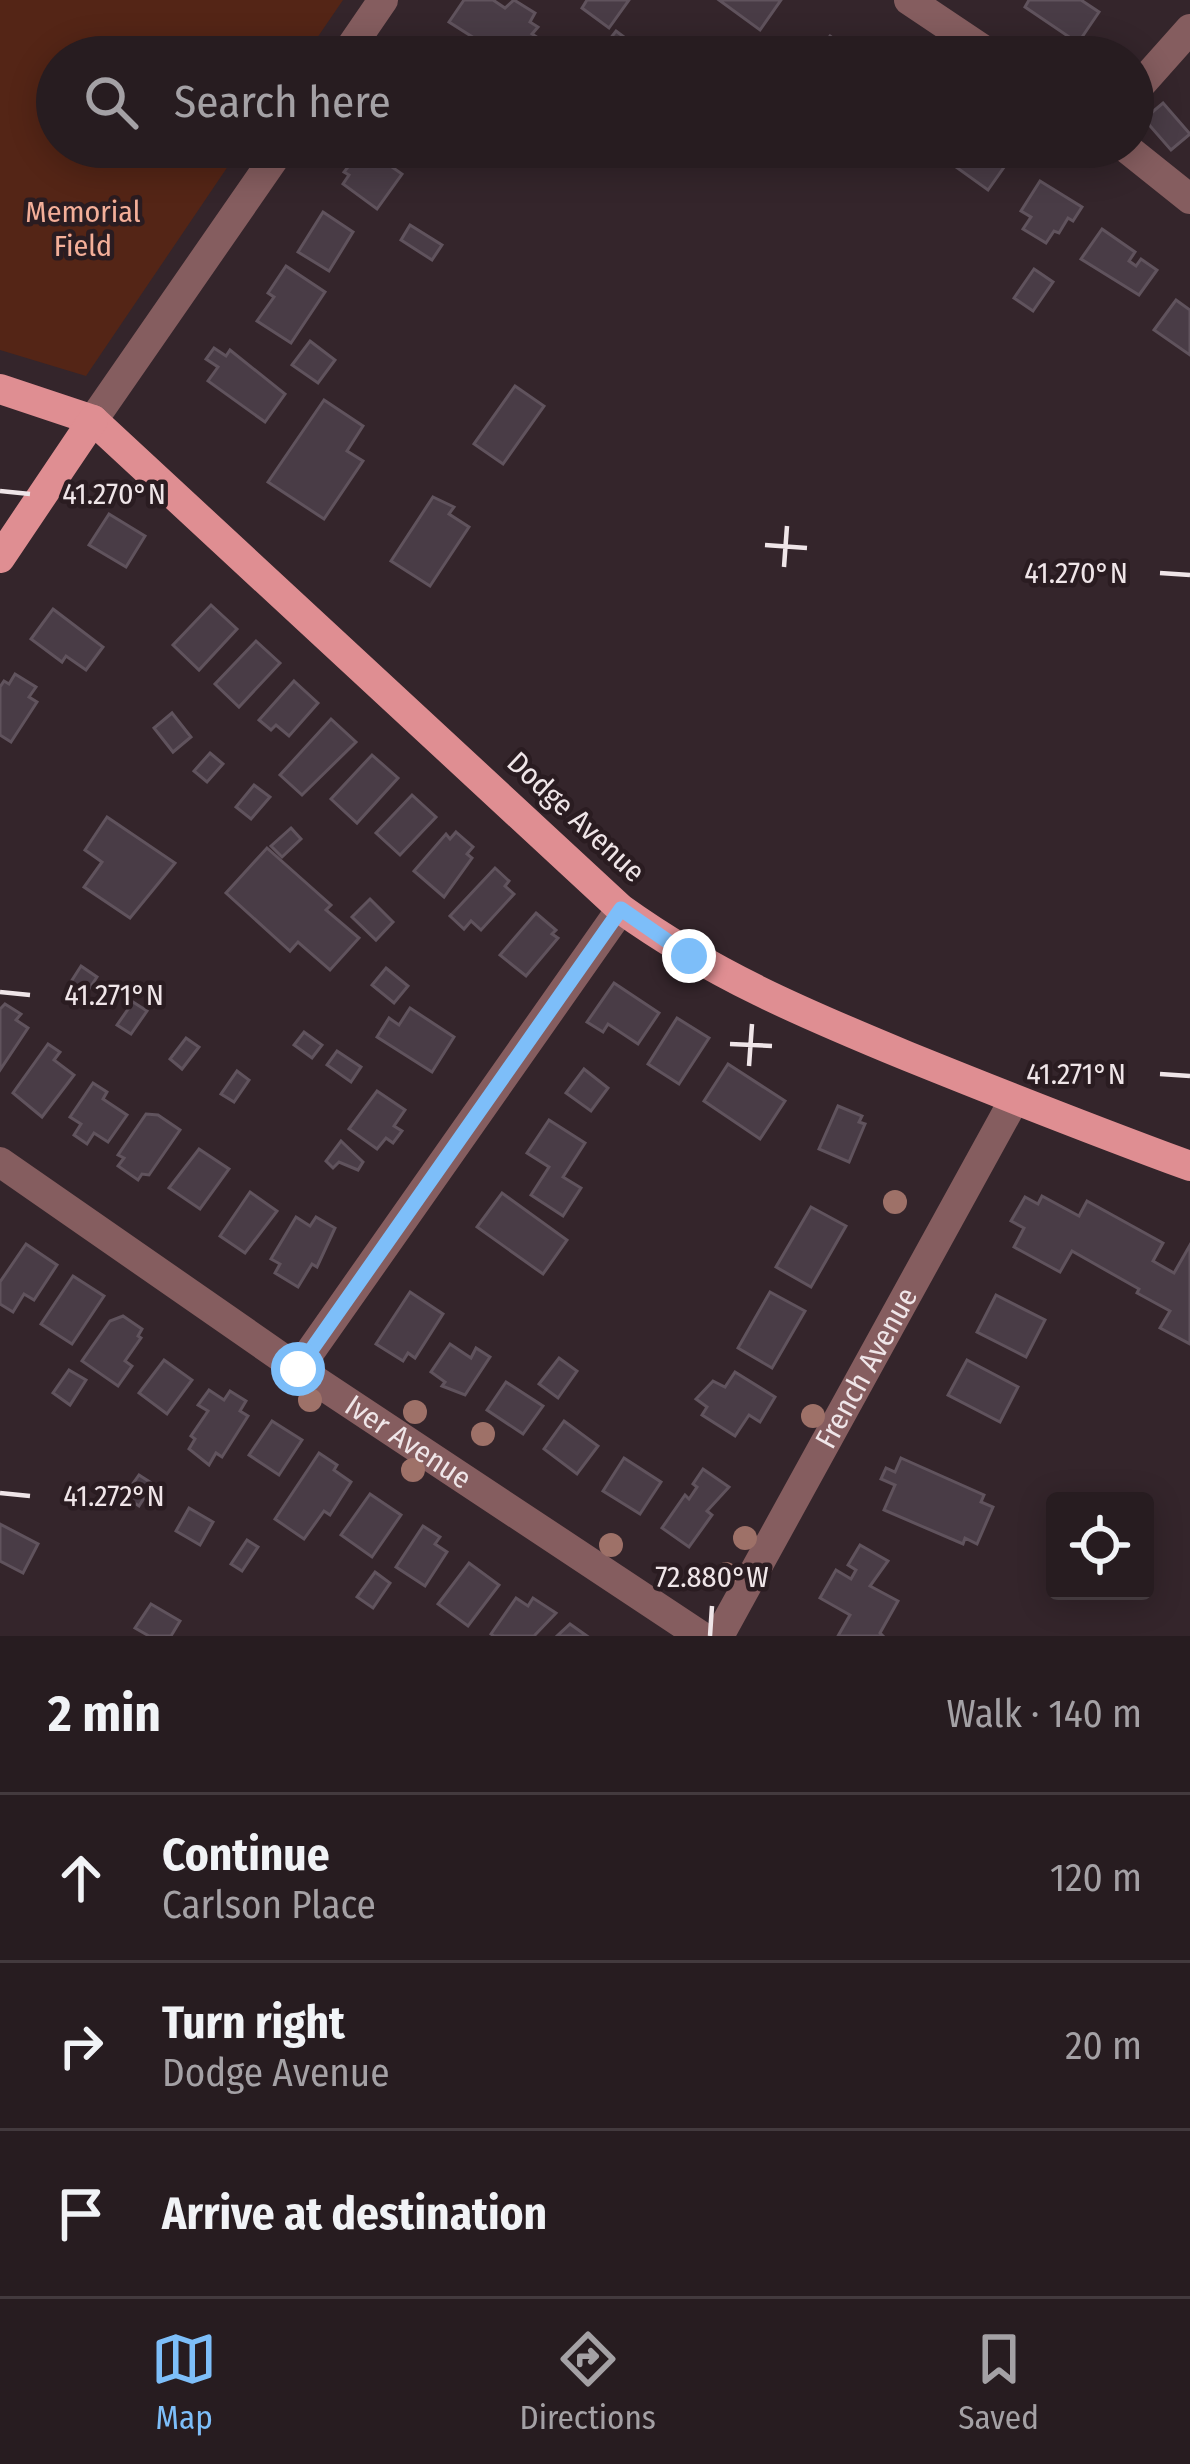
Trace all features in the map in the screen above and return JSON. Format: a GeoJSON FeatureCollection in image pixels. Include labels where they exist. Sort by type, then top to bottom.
{"type":"FeatureCollection","features":[{"type":"Feature","properties":{"kind":"main road","name":"Dodge Avenue"},"geometry":{"type":"LineString","coordinates":[[0,389],[94,420],[621,909],[689,956],[739,983],[1014,1100],[1190,1166]]}},
{"type":"Feature","properties":{"kind":"main road"},"geometry":{"type":"LineString","coordinates":[[0,558],[94,420]]}},
{"type":"Feature","properties":{"kind":"street"},"geometry":{"type":"LineString","coordinates":[[358,36],[383,0]]}},
{"type":"Feature","properties":{"kind":"street"},"geometry":{"type":"LineString","coordinates":[[909,0],[963,36]]}},
{"type":"Feature","properties":{"kind":"street"},"geometry":{"type":"LineString","coordinates":[[1154,69],[1190,29]]}},
{"type":"Feature","properties":{"kind":"street"},"geometry":{"type":"LineString","coordinates":[[94,420],[268,168]]}},
{"type":"Feature","properties":{"kind":"street"},"geometry":{"type":"LineString","coordinates":[[1151,168],[1190,199]]}},
{"type":"Feature","properties":{"kind":"street"},"geometry":{"type":"LineString","coordinates":[[298,1369],[621,909]]}},
{"type":"Feature","properties":{"kind":"street","name":"French Avenue"},"geometry":{"type":"LineString","coordinates":[[719,1636],[1014,1100]]}},
{"type":"Feature","properties":{"kind":"street","name":"Iver Avenue"},"geometry":{"type":"LineString","coordinates":[[0,1162],[298,1369],[701,1636]]}},
{"type":"Feature","properties":{"kind":"green space","name":"Memorial Field"},"geometry":{"type":"Polygon","coordinates":[[[0,0],[343,0],[318,36],[36,36],[36,168],[227,168],[86,376],[0,350],[0,0]]]}},
{"type":"Feature","properties":{"kind":"building"},"geometry":{"type":"Polygon","coordinates":[[[464,0],[493,0],[505,8],[514,0],[535,13],[530,22],[538,27],[535,36],[471,36],[449,22],[464,0]]]}},
{"type":"Feature","properties":{"kind":"building"},"geometry":{"type":"Polygon","coordinates":[[[587,0],[629,0],[609,28],[582,8],[587,0]]]}},
{"type":"Feature","properties":{"kind":"building"},"geometry":{"type":"Polygon","coordinates":[[[719,0],[781,0],[760,30],[719,0]]]}},
{"type":"Feature","properties":{"kind":"building"},"geometry":{"type":"Polygon","coordinates":[[[1029,0],[1081,0],[1099,12],[1083,36],[1068,36],[1025,7],[1029,0]]]}},
{"type":"Feature","properties":{"kind":"building"},"geometry":{"type":"Polygon","coordinates":[[[1163,103],[1190,134],[1171,150],[1154,130],[1154,111],[1163,103]]]}},
{"type":"Feature","properties":{"kind":"building"},"geometry":{"type":"Polygon","coordinates":[[[347,168],[394,168],[402,174],[377,209],[343,184],[349,175],[344,172],[347,168]]]}},
{"type":"Feature","properties":{"kind":"building"},"geometry":{"type":"Polygon","coordinates":[[[957,168],[1003,168],[988,190],[957,168]]]}},
{"type":"Feature","properties":{"kind":"building"},"geometry":{"type":"Polygon","coordinates":[[[1040,181],[1082,207],[1046,243],[1023,229],[1031,217],[1021,211],[1040,181]]]}},
{"type":"Feature","properties":{"kind":"building"},"geometry":{"type":"Polygon","coordinates":[[[323,212],[353,232],[329,271],[298,252],[323,212]]]}},
{"type":"Feature","properties":{"kind":"building"},"geometry":{"type":"Polygon","coordinates":[[[410,225],[442,245],[432,260],[401,240],[410,225]]]}},
{"type":"Feature","properties":{"kind":"building"},"geometry":{"type":"Polygon","coordinates":[[[1102,229],[1135,252],[1129,261],[1136,266],[1141,259],[1157,270],[1139,295],[1081,259],[1102,229]]]}},
{"type":"Feature","properties":{"kind":"building"},"geometry":{"type":"Polygon","coordinates":[[[286,266],[325,292],[291,343],[257,321],[274,297],[268,293],[286,266]]]}},
{"type":"Feature","properties":{"kind":"building"},"geometry":{"type":"Polygon","coordinates":[[[1034,269],[1053,282],[1033,311],[1014,298],[1034,269]]]}},
{"type":"Feature","properties":{"kind":"building"},"geometry":{"type":"Polygon","coordinates":[[[1176,300],[1190,310],[1190,355],[1154,330],[1176,300]]]}},
{"type":"Feature","properties":{"kind":"building"},"geometry":{"type":"Polygon","coordinates":[[[310,341],[335,360],[318,383],[292,365],[310,341]]]}},
{"type":"Feature","properties":{"kind":"building"},"geometry":{"type":"Polygon","coordinates":[[[214,348],[226,356],[230,350],[285,394],[265,422],[208,381],[218,367],[206,359],[214,348]]]}},
{"type":"Feature","properties":{"kind":"building"},"geometry":{"type":"Polygon","coordinates":[[[515,386],[544,406],[503,464],[474,444],[515,386]]]}},
{"type":"Feature","properties":{"kind":"building"},"geometry":{"type":"Polygon","coordinates":[[[324,400],[363,426],[347,451],[363,461],[324,519],[268,482],[324,400]]]}},
{"type":"Feature","properties":{"kind":"building"},"geometry":{"type":"Polygon","coordinates":[[[433,497],[454,507],[449,514],[469,527],[430,586],[391,561],[433,497]]]}},
{"type":"Feature","properties":{"kind":"building"},"geometry":{"type":"Polygon","coordinates":[[[109,514],[145,536],[126,567],[89,545],[109,514]]]}},
{"type":"Feature","properties":{"kind":"building"},"geometry":{"type":"Polygon","coordinates":[[[211,605],[237,629],[199,670],[173,645],[211,605]]]}},
{"type":"Feature","properties":{"kind":"building"},"geometry":{"type":"Polygon","coordinates":[[[53,609],[103,647],[86,670],[66,656],[62,662],[31,639],[53,609]]]}},
{"type":"Feature","properties":{"kind":"building"},"geometry":{"type":"Polygon","coordinates":[[[256,641],[280,663],[239,707],[215,684],[256,641]]]}},
{"type":"Feature","properties":{"kind":"building"},"geometry":{"type":"Polygon","coordinates":[[[15,674],[36,687],[29,697],[37,702],[11,742],[0,735],[0,687],[4,681],[9,684],[15,674]]]}},
{"type":"Feature","properties":{"kind":"building"},"geometry":{"type":"Polygon","coordinates":[[[294,681],[318,703],[289,736],[259,720],[294,681]]]}},
{"type":"Feature","properties":{"kind":"building"},"geometry":{"type":"Polygon","coordinates":[[[172,713],[191,737],[173,752],[154,728],[172,713]]]}},
{"type":"Feature","properties":{"kind":"building"},"geometry":{"type":"Polygon","coordinates":[[[331,719],[356,742],[302,795],[280,775],[331,719]]]}},
{"type":"Feature","properties":{"kind":"building"},"geometry":{"type":"Polygon","coordinates":[[[210,753],[223,764],[207,782],[194,771],[210,753]]]}},
{"type":"Feature","properties":{"kind":"building"},"geometry":{"type":"Polygon","coordinates":[[[372,755],[398,778],[357,823],[331,799],[372,755]]]}},
{"type":"Feature","properties":{"kind":"building"},"geometry":{"type":"Polygon","coordinates":[[[254,785],[270,797],[251,819],[236,807],[254,785]]]}},
{"type":"Feature","properties":{"kind":"building"},"geometry":{"type":"Polygon","coordinates":[[[412,795],[436,817],[400,855],[376,833],[412,795]]]}},
{"type":"Feature","properties":{"kind":"building"},"geometry":{"type":"Polygon","coordinates":[[[107,817],[175,863],[130,918],[84,887],[102,862],[85,850],[107,817]]]}},
{"type":"Feature","properties":{"kind":"building"},"geometry":{"type":"Polygon","coordinates":[[[291,828],[301,839],[282,857],[271,846],[291,828]]]}},
{"type":"Feature","properties":{"kind":"building"},"geometry":{"type":"Polygon","coordinates":[[[456,832],[473,847],[467,854],[472,858],[444,897],[414,871],[446,834],[450,839],[456,832]]]}},
{"type":"Feature","properties":{"kind":"building"},"geometry":{"type":"Polygon","coordinates":[[[267,848],[331,905],[326,910],[359,938],[330,970],[298,942],[290,951],[226,893],[267,848]]]}},
{"type":"Feature","properties":{"kind":"building"},"geometry":{"type":"Polygon","coordinates":[[[495,868],[509,881],[505,886],[514,894],[481,930],[471,921],[464,929],[450,916],[495,868]]]}},
{"type":"Feature","properties":{"kind":"building"},"geometry":{"type":"Polygon","coordinates":[[[370,899],[393,922],[376,940],[352,917],[370,899]]]}},
{"type":"Feature","properties":{"kind":"building"},"geometry":{"type":"Polygon","coordinates":[[[536,913],[556,930],[552,934],[558,938],[526,976],[500,955],[536,913]]]}},
{"type":"Feature","properties":{"kind":"building"},"geometry":{"type":"Polygon","coordinates":[[[81,966],[97,977],[83,998],[67,988],[81,966]]]}},
{"type":"Feature","properties":{"kind":"building"},"geometry":{"type":"Polygon","coordinates":[[[386,968],[408,986],[394,1003],[372,985],[386,968]]]}},
{"type":"Feature","properties":{"kind":"building"},"geometry":{"type":"Polygon","coordinates":[[[614,983],[659,1013],[638,1044],[608,1024],[603,1032],[587,1022],[614,983]]]}},
{"type":"Feature","properties":{"kind":"building"},"geometry":{"type":"Polygon","coordinates":[[[133,1002],[147,1011],[131,1034],[117,1025],[133,1002]]]}},
{"type":"Feature","properties":{"kind":"building"},"geometry":{"type":"Polygon","coordinates":[[[5,1004],[21,1014],[16,1020],[28,1028],[0,1070],[0,1009],[5,1004]]]}},
{"type":"Feature","properties":{"kind":"building"},"geometry":{"type":"Polygon","coordinates":[[[410,1008],[454,1037],[432,1072],[377,1037],[389,1018],[399,1025],[410,1008]]]}},
{"type":"Feature","properties":{"kind":"building"},"geometry":{"type":"Polygon","coordinates":[[[677,1018],[709,1038],[679,1084],[648,1064],[677,1018]]]}},
{"type":"Feature","properties":{"kind":"building"},"geometry":{"type":"Polygon","coordinates":[[[304,1032],[322,1045],[312,1058],[294,1045],[304,1032]]]}},
{"type":"Feature","properties":{"kind":"building"},"geometry":{"type":"Polygon","coordinates":[[[186,1038],[199,1047],[182,1069],[170,1059],[186,1038]]]}},
{"type":"Feature","properties":{"kind":"building"},"geometry":{"type":"Polygon","coordinates":[[[48,1044],[60,1052],[54,1060],[74,1075],[42,1117],[13,1093],[48,1044]]]}},
{"type":"Feature","properties":{"kind":"building"},"geometry":{"type":"Polygon","coordinates":[[[337,1051],[361,1067],[351,1082],[327,1065],[337,1051]]]}},
{"type":"Feature","properties":{"kind":"building"},"geometry":{"type":"Polygon","coordinates":[[[728,1064],[785,1101],[760,1139],[704,1101],[728,1064]]]}},
{"type":"Feature","properties":{"kind":"building"},"geometry":{"type":"Polygon","coordinates":[[[584,1069],[608,1088],[591,1111],[566,1093],[584,1069]]]}},
{"type":"Feature","properties":{"kind":"building"},"geometry":{"type":"Polygon","coordinates":[[[237,1071],[249,1080],[234,1102],[221,1094],[237,1071]]]}},
{"type":"Feature","properties":{"kind":"building"},"geometry":{"type":"Polygon","coordinates":[[[93,1083],[107,1092],[103,1099],[127,1115],[108,1142],[94,1133],[87,1144],[74,1135],[81,1124],[70,1117],[93,1083]]]}},
{"type":"Feature","properties":{"kind":"building"},"geometry":{"type":"Polygon","coordinates":[[[377,1091],[405,1110],[394,1126],[402,1131],[393,1143],[386,1138],[377,1149],[349,1129],[377,1091]]]}},
{"type":"Feature","properties":{"kind":"building"},"geometry":{"type":"Polygon","coordinates":[[[838,1106],[862,1116],[859,1122],[865,1124],[849,1162],[819,1149],[838,1106]]]}},
{"type":"Feature","properties":{"kind":"building"},"geometry":{"type":"Polygon","coordinates":[[[146,1114],[158,1115],[180,1130],[149,1175],[142,1174],[138,1180],[118,1166],[124,1158],[118,1155],[146,1114]]]}},
{"type":"Feature","properties":{"kind":"building"},"geometry":{"type":"Polygon","coordinates":[[[549,1120],[585,1143],[563,1177],[581,1188],[563,1216],[531,1195],[549,1167],[527,1153],[549,1120]]]}},
{"type":"Feature","properties":{"kind":"building"},"geometry":{"type":"Polygon","coordinates":[[[341,1141],[363,1162],[358,1170],[339,1162],[333,1168],[326,1161],[341,1141]]]}},
{"type":"Feature","properties":{"kind":"building"},"geometry":{"type":"Polygon","coordinates":[[[199,1149],[229,1169],[200,1209],[169,1188],[199,1149]]]}},
{"type":"Feature","properties":{"kind":"building"},"geometry":{"type":"Polygon","coordinates":[[[250,1192],[277,1211],[245,1253],[220,1236],[250,1192]]]}},
{"type":"Feature","properties":{"kind":"building"},"geometry":{"type":"Polygon","coordinates":[[[502,1193],[567,1240],[543,1274],[477,1227],[502,1193]]]}},
{"type":"Feature","properties":{"kind":"building"},"geometry":{"type":"Polygon","coordinates":[[[1042,1196],[1079,1216],[1087,1201],[1163,1243],[1153,1261],[1174,1273],[1190,1245],[1190,1344],[1160,1328],[1170,1311],[1072,1251],[1060,1272],[1014,1247],[1024,1228],[1011,1221],[1025,1197],[1038,1204],[1042,1196]]]}},
{"type":"Feature","properties":{"kind":"building"},"geometry":{"type":"Polygon","coordinates":[[[811,1207],[846,1226],[811,1287],[776,1267],[811,1207]]]}},
{"type":"Feature","properties":{"kind":"building"},"geometry":{"type":"Polygon","coordinates":[[[296,1217],[310,1226],[316,1217],[335,1228],[317,1267],[312,1264],[298,1287],[275,1273],[280,1264],[271,1259],[296,1217]]]}},
{"type":"Feature","properties":{"kind":"building"},"geometry":{"type":"Polygon","coordinates":[[[26,1244],[57,1265],[34,1300],[24,1294],[13,1312],[0,1304],[0,1282],[26,1244]]]}},
{"type":"Feature","properties":{"kind":"building"},"geometry":{"type":"Polygon","coordinates":[[[73,1276],[104,1296],[72,1344],[41,1324],[73,1276]]]}},
{"type":"Feature","properties":{"kind":"building"},"geometry":{"type":"Polygon","coordinates":[[[410,1292],[443,1314],[415,1358],[408,1353],[403,1361],[376,1344],[410,1292]]]}},
{"type":"Feature","properties":{"kind":"building"},"geometry":{"type":"Polygon","coordinates":[[[770,1292],[805,1311],[772,1368],[738,1348],[770,1292]]]}},
{"type":"Feature","properties":{"kind":"building"},"geometry":{"type":"Polygon","coordinates":[[[996,1295],[1045,1320],[1026,1357],[977,1332],[996,1295]]]}},
{"type":"Feature","properties":{"kind":"building"},"geometry":{"type":"Polygon","coordinates":[[[123,1316],[142,1329],[125,1361],[132,1366],[118,1386],[82,1361],[110,1321],[123,1316]]]}},
{"type":"Feature","properties":{"kind":"building"},"geometry":{"type":"Polygon","coordinates":[[[450,1344],[471,1358],[476,1348],[490,1357],[465,1395],[442,1386],[445,1382],[431,1372],[450,1344]]]}},
{"type":"Feature","properties":{"kind":"building"},"geometry":{"type":"Polygon","coordinates":[[[559,1358],[577,1371],[558,1398],[539,1384],[559,1358]]]}},
{"type":"Feature","properties":{"kind":"building"},"geometry":{"type":"Polygon","coordinates":[[[164,1360],[192,1380],[167,1414],[139,1393],[164,1360]]]}},
{"type":"Feature","properties":{"kind":"building"},"geometry":{"type":"Polygon","coordinates":[[[967,1360],[1018,1387],[1000,1422],[948,1395],[967,1360]]]}},
{"type":"Feature","properties":{"kind":"building"},"geometry":{"type":"Polygon","coordinates":[[[69,1370],[86,1380],[70,1405],[53,1393],[69,1370]]]}},
{"type":"Feature","properties":{"kind":"building"},"geometry":{"type":"Polygon","coordinates":[[[735,1372],[775,1397],[760,1422],[749,1415],[735,1436],[702,1415],[707,1407],[696,1399],[713,1381],[725,1387],[735,1372]]]}},
{"type":"Feature","properties":{"kind":"building"},"geometry":{"type":"Polygon","coordinates":[[[506,1382],[543,1406],[523,1434],[487,1410],[506,1382]]]}},
{"type":"Feature","properties":{"kind":"building"},"geometry":{"type":"Polygon","coordinates":[[[209,1390],[224,1400],[230,1391],[246,1401],[240,1411],[248,1416],[222,1457],[216,1453],[209,1465],[189,1449],[195,1439],[191,1436],[208,1411],[198,1405],[209,1390]]]}},
{"type":"Feature","properties":{"kind":"building"},"geometry":{"type":"Polygon","coordinates":[[[272,1421],[302,1440],[279,1475],[249,1455],[272,1421]]]}},
{"type":"Feature","properties":{"kind":"building"},"geometry":{"type":"Polygon","coordinates":[[[564,1421],[598,1446],[577,1474],[544,1449],[564,1421]]]}},
{"type":"Feature","properties":{"kind":"building"},"geometry":{"type":"Polygon","coordinates":[[[319,1453],[351,1482],[330,1515],[324,1511],[304,1539],[275,1519],[319,1453]]]}},
{"type":"Feature","properties":{"kind":"building"},"geometry":{"type":"Polygon","coordinates":[[[624,1458],[661,1482],[640,1514],[603,1491],[624,1458]]]}},
{"type":"Feature","properties":{"kind":"building"},"geometry":{"type":"Polygon","coordinates":[[[901,1458],[984,1495],[981,1502],[993,1507],[977,1544],[965,1538],[963,1544],[884,1510],[895,1485],[881,1479],[886,1468],[895,1472],[901,1458]]]}},
{"type":"Feature","properties":{"kind":"building"},"geometry":{"type":"Polygon","coordinates":[[[703,1469],[729,1487],[707,1511],[712,1515],[689,1547],[662,1528],[685,1495],[689,1499],[703,1469]]]}},
{"type":"Feature","properties":{"kind":"building"},"geometry":{"type":"Polygon","coordinates":[[[139,1475],[153,1484],[139,1506],[124,1496],[139,1475]]]}},
{"type":"Feature","properties":{"kind":"building"},"geometry":{"type":"Polygon","coordinates":[[[370,1494],[401,1515],[372,1557],[341,1535],[370,1494]]]}},
{"type":"Feature","properties":{"kind":"building"},"geometry":{"type":"Polygon","coordinates":[[[189,1508],[213,1522],[200,1545],[176,1531],[189,1508]]]}},
{"type":"Feature","properties":{"kind":"building"},"geometry":{"type":"Polygon","coordinates":[[[0,1524],[38,1544],[23,1573],[0,1561],[0,1524]]]}},
{"type":"Feature","properties":{"kind":"building"},"geometry":{"type":"Polygon","coordinates":[[[423,1526],[440,1537],[435,1544],[447,1552],[425,1586],[396,1567],[423,1526]]]}},
{"type":"Feature","properties":{"kind":"building"},"geometry":{"type":"Polygon","coordinates":[[[247,1540],[258,1547],[242,1571],[231,1564],[247,1540]]]}},
{"type":"Feature","properties":{"kind":"building"},"geometry":{"type":"Polygon","coordinates":[[[860,1545],[888,1561],[870,1586],[898,1601],[880,1633],[883,1636],[838,1636],[850,1615],[820,1598],[836,1570],[851,1579],[856,1570],[848,1565],[860,1545]]]}},
{"type":"Feature","properties":{"kind":"building"},"geometry":{"type":"Polygon","coordinates":[[[469,1563],[499,1585],[468,1626],[438,1604],[469,1563]]]}},
{"type":"Feature","properties":{"kind":"building"},"geometry":{"type":"Polygon","coordinates":[[[375,1572],[390,1583],[373,1608],[357,1597],[375,1572]]]}},
{"type":"Feature","properties":{"kind":"building"},"geometry":{"type":"Polygon","coordinates":[[[516,1598],[528,1606],[533,1598],[556,1613],[534,1636],[494,1636],[491,1634],[516,1598]]]}},
{"type":"Feature","properties":{"kind":"building"},"geometry":{"type":"Polygon","coordinates":[[[151,1604],[180,1621],[171,1636],[149,1636],[135,1628],[151,1604]]]}},
{"type":"Feature","properties":{"kind":"building"},"geometry":{"type":"Polygon","coordinates":[[[570,1624],[587,1636],[557,1636],[570,1624]]]}},
{"type":"Feature","properties":{"kind":"route"},"geometry":{"type":"LineString","coordinates":[[298,1369],[621,909],[689,956]]}}]}
